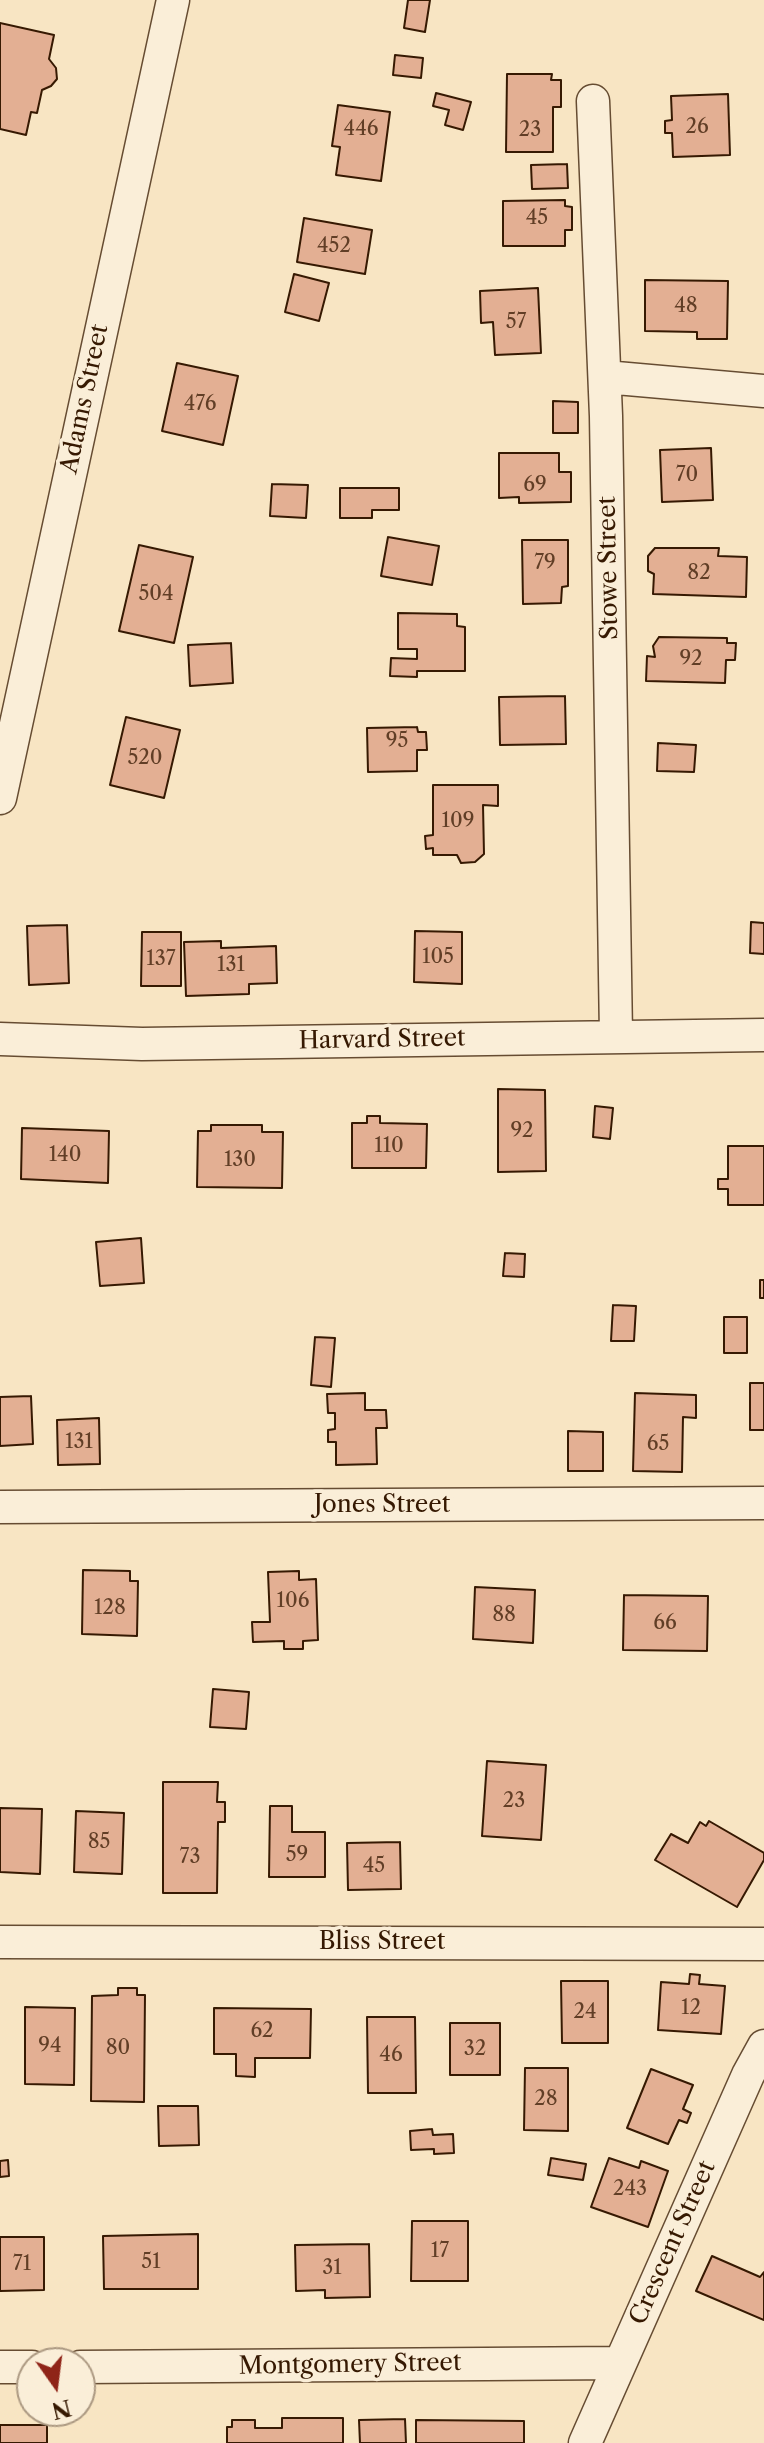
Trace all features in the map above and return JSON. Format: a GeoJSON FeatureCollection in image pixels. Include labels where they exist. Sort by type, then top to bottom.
{"type":"FeatureCollection","features":[{"type":"Feature","properties":{"kind":"street","name":"Adams Street"},"geometry":{"type":"LineString","coordinates":[[0,798],[173,0]]}},
{"type":"Feature","properties":{"kind":"street","name":"Stowe Street"},"geometry":{"type":"LineString","coordinates":[[593,101],[605,377],[616,1035]]}},
{"type":"Feature","properties":{"kind":"street"},"geometry":{"type":"LineString","coordinates":[[605,377],[764,391]]}},
{"type":"Feature","properties":{"kind":"street","name":"Harvard Street"},"geometry":{"type":"LineString","coordinates":[[0,1039],[142,1044],[764,1035]]}},
{"type":"Feature","properties":{"kind":"street","name":"Jones Street"},"geometry":{"type":"LineString","coordinates":[[0,1507],[764,1503]]}},
{"type":"Feature","properties":{"kind":"street","name":"Bliss Street"},"geometry":{"type":"LineString","coordinates":[[0,1942],[764,1944]]}},
{"type":"Feature","properties":{"kind":"street","name":"Crescent Street"},"geometry":{"type":"LineString","coordinates":[[585,2443],[748,2075],[764,2046]]}},
{"type":"Feature","properties":{"kind":"street","name":"Montgomery Street"},"geometry":{"type":"LineString","coordinates":[[96,2367],[620,2363]]}},
{"type":"Feature","properties":{"kind":"building"},"geometry":{"type":"Polygon","coordinates":[[[408,0],[430,0],[425,32],[404,28],[408,0]]]}},
{"type":"Feature","properties":{"kind":"building"},"geometry":{"type":"Polygon","coordinates":[[[0,23],[54,35],[49,59],[56,68],[57,79],[42,90],[37,113],[31,112],[26,135],[0,129],[0,23]]]}},
{"type":"Feature","properties":{"kind":"building"},"geometry":{"type":"Polygon","coordinates":[[[395,55],[423,58],[421,78],[393,75],[395,55]]]}},
{"type":"Feature","properties":{"kind":"building"},"geometry":{"type":"Polygon","coordinates":[[[507,74],[552,74],[551,80],[561,80],[561,107],[553,107],[553,152],[506,152],[507,74]]]}},
{"type":"Feature","properties":{"kind":"building"},"geometry":{"type":"Polygon","coordinates":[[[436,93],[471,102],[463,130],[445,125],[449,110],[433,106],[436,93]]]}},
{"type":"Feature","properties":{"kind":"building"},"geometry":{"type":"Polygon","coordinates":[[[728,94],[730,155],[673,157],[672,133],[665,133],[665,121],[672,120],[671,96],[728,94]]]}},
{"type":"Feature","properties":{"kind":"building"},"geometry":{"type":"Polygon","coordinates":[[[338,105],[390,112],[381,181],[336,175],[340,147],[332,146],[338,105]]]}},
{"type":"Feature","properties":{"kind":"building"},"geometry":{"type":"Polygon","coordinates":[[[567,164],[568,188],[532,189],[531,165],[567,164]]]}},
{"type":"Feature","properties":{"kind":"building"},"geometry":{"type":"Polygon","coordinates":[[[565,200],[565,206],[572,207],[572,230],[565,230],[565,246],[503,246],[503,201],[565,200]]]}},
{"type":"Feature","properties":{"kind":"building"},"geometry":{"type":"Polygon","coordinates":[[[304,218],[372,230],[365,274],[297,262],[304,218]]]}},
{"type":"Feature","properties":{"kind":"building"},"geometry":{"type":"Polygon","coordinates":[[[294,274],[329,283],[319,321],[285,312],[294,274]]]}},
{"type":"Feature","properties":{"kind":"building"},"geometry":{"type":"Polygon","coordinates":[[[645,280],[728,281],[727,339],[697,339],[697,332],[645,331],[645,280]]]}},
{"type":"Feature","properties":{"kind":"building"},"geometry":{"type":"Polygon","coordinates":[[[538,288],[541,353],[495,355],[493,322],[481,323],[480,291],[538,288]]]}},
{"type":"Feature","properties":{"kind":"building"},"geometry":{"type":"Polygon","coordinates":[[[177,363],[238,376],[223,445],[162,431],[177,363]]]}},
{"type":"Feature","properties":{"kind":"building"},"geometry":{"type":"Polygon","coordinates":[[[553,401],[578,402],[578,433],[553,433],[553,401]]]}},
{"type":"Feature","properties":{"kind":"building"},"geometry":{"type":"Polygon","coordinates":[[[711,448],[713,500],[662,502],[660,450],[711,448]]]}},
{"type":"Feature","properties":{"kind":"building"},"geometry":{"type":"Polygon","coordinates":[[[499,453],[559,453],[559,472],[571,472],[571,502],[519,503],[519,497],[499,498],[499,453]]]}},
{"type":"Feature","properties":{"kind":"building"},"geometry":{"type":"Polygon","coordinates":[[[272,484],[308,485],[306,518],[270,516],[272,484]]]}},
{"type":"Feature","properties":{"kind":"building"},"geometry":{"type":"Polygon","coordinates":[[[340,488],[399,488],[399,510],[372,510],[372,518],[340,518],[340,488]]]}},
{"type":"Feature","properties":{"kind":"building"},"geometry":{"type":"Polygon","coordinates":[[[388,537],[439,546],[432,585],[381,576],[388,537]]]}},
{"type":"Feature","properties":{"kind":"building"},"geometry":{"type":"Polygon","coordinates":[[[522,540],[568,540],[568,586],[562,587],[561,603],[523,604],[522,540]]]}},
{"type":"Feature","properties":{"kind":"building"},"geometry":{"type":"Polygon","coordinates":[[[139,545],[193,557],[174,643],[119,631],[139,545]]]}},
{"type":"Feature","properties":{"kind":"building"},"geometry":{"type":"Polygon","coordinates":[[[655,548],[719,548],[718,556],[747,557],[746,597],[653,594],[654,574],[648,571],[648,556],[655,548]]]}},
{"type":"Feature","properties":{"kind":"building"},"geometry":{"type":"Polygon","coordinates":[[[398,613],[457,614],[457,626],[465,627],[465,671],[417,671],[417,677],[390,676],[391,658],[417,659],[417,649],[398,649],[398,613]]]}},
{"type":"Feature","properties":{"kind":"building"},"geometry":{"type":"Polygon","coordinates":[[[659,637],[727,638],[727,643],[736,643],[735,660],[726,660],[725,683],[646,681],[647,656],[655,657],[653,646],[659,637]]]}},
{"type":"Feature","properties":{"kind":"building"},"geometry":{"type":"Polygon","coordinates":[[[231,643],[233,683],[190,686],[188,645],[231,643]]]}},
{"type":"Feature","properties":{"kind":"building"},"geometry":{"type":"Polygon","coordinates":[[[565,696],[566,744],[500,745],[499,697],[565,696]]]}},
{"type":"Feature","properties":{"kind":"building"},"geometry":{"type":"Polygon","coordinates":[[[126,717],[180,730],[164,798],[110,785],[126,717]]]}},
{"type":"Feature","properties":{"kind":"building"},"geometry":{"type":"Polygon","coordinates":[[[417,727],[418,732],[426,732],[427,750],[417,750],[417,771],[368,772],[367,728],[417,727]]]}},
{"type":"Feature","properties":{"kind":"building"},"geometry":{"type":"Polygon","coordinates":[[[658,743],[696,745],[694,772],[657,771],[658,743]]]}},
{"type":"Feature","properties":{"kind":"building"},"geometry":{"type":"Polygon","coordinates":[[[433,785],[498,785],[498,806],[483,805],[484,854],[475,862],[461,863],[457,855],[433,855],[433,848],[426,849],[425,836],[433,835],[433,785]]]}},
{"type":"Feature","properties":{"kind":"building"},"geometry":{"type":"Polygon","coordinates":[[[751,922],[764,923],[764,954],[750,953],[751,922]]]}},
{"type":"Feature","properties":{"kind":"building"},"geometry":{"type":"Polygon","coordinates":[[[67,925],[69,983],[29,985],[27,926],[67,925]]]}},
{"type":"Feature","properties":{"kind":"building"},"geometry":{"type":"Polygon","coordinates":[[[415,931],[462,932],[462,984],[414,982],[415,931]]]}},
{"type":"Feature","properties":{"kind":"building"},"geometry":{"type":"Polygon","coordinates":[[[142,932],[181,932],[181,986],[141,986],[142,932]]]}},
{"type":"Feature","properties":{"kind":"building"},"geometry":{"type":"Polygon","coordinates":[[[221,941],[221,948],[276,946],[277,983],[249,984],[249,994],[186,996],[184,942],[221,941]]]}},
{"type":"Feature","properties":{"kind":"building"},"geometry":{"type":"Polygon","coordinates":[[[498,1089],[545,1090],[546,1171],[498,1172],[498,1089]]]}},
{"type":"Feature","properties":{"kind":"building"},"geometry":{"type":"Polygon","coordinates":[[[595,1106],[613,1108],[610,1139],[593,1137],[595,1106]]]}},
{"type":"Feature","properties":{"kind":"building"},"geometry":{"type":"Polygon","coordinates":[[[367,1116],[380,1116],[380,1123],[427,1124],[426,1168],[352,1168],[352,1123],[367,1123],[367,1116]]]}},
{"type":"Feature","properties":{"kind":"building"},"geometry":{"type":"Polygon","coordinates":[[[211,1125],[262,1125],[262,1132],[283,1132],[282,1188],[197,1187],[198,1131],[211,1131],[211,1125]]]}},
{"type":"Feature","properties":{"kind":"building"},"geometry":{"type":"Polygon","coordinates":[[[22,1128],[109,1131],[108,1183],[21,1179],[22,1128]]]}},
{"type":"Feature","properties":{"kind":"building"},"geometry":{"type":"Polygon","coordinates":[[[728,1146],[764,1146],[764,1205],[728,1205],[728,1189],[718,1189],[718,1179],[728,1179],[728,1146]]]}},
{"type":"Feature","properties":{"kind":"building"},"geometry":{"type":"Polygon","coordinates":[[[141,1238],[144,1283],[100,1286],[96,1242],[141,1238]]]}},
{"type":"Feature","properties":{"kind":"building"},"geometry":{"type":"Polygon","coordinates":[[[505,1253],[525,1254],[524,1277],[503,1276],[505,1253]]]}},
{"type":"Feature","properties":{"kind":"building"},"geometry":{"type":"Polygon","coordinates":[[[760,1280],[764,1280],[764,1298],[760,1298],[760,1280]]]}},
{"type":"Feature","properties":{"kind":"building"},"geometry":{"type":"Polygon","coordinates":[[[613,1305],[636,1306],[634,1341],[611,1341],[613,1305]]]}},
{"type":"Feature","properties":{"kind":"building"},"geometry":{"type":"Polygon","coordinates":[[[724,1317],[747,1317],[747,1353],[724,1353],[724,1317]]]}},
{"type":"Feature","properties":{"kind":"building"},"geometry":{"type":"Polygon","coordinates":[[[315,1337],[335,1338],[331,1387],[311,1385],[315,1337]]]}},
{"type":"Feature","properties":{"kind":"building"},"geometry":{"type":"Polygon","coordinates":[[[750,1383],[764,1383],[764,1430],[750,1430],[750,1383]]]}},
{"type":"Feature","properties":{"kind":"building"},"geometry":{"type":"Polygon","coordinates":[[[365,1393],[365,1410],[386,1410],[387,1428],[376,1428],[377,1464],[336,1465],[336,1442],[328,1442],[328,1430],[335,1429],[335,1413],[328,1413],[327,1394],[365,1393]]]}},
{"type":"Feature","properties":{"kind":"building"},"geometry":{"type":"Polygon","coordinates":[[[635,1393],[696,1395],[696,1418],[683,1417],[682,1472],[633,1471],[635,1393]]]}},
{"type":"Feature","properties":{"kind":"building"},"geometry":{"type":"Polygon","coordinates":[[[31,1396],[33,1444],[0,1446],[0,1397],[31,1396]]]}},
{"type":"Feature","properties":{"kind":"building"},"geometry":{"type":"Polygon","coordinates":[[[99,1418],[100,1464],[58,1465],[57,1420],[99,1418]]]}},
{"type":"Feature","properties":{"kind":"building"},"geometry":{"type":"Polygon","coordinates":[[[568,1431],[603,1432],[603,1471],[568,1471],[568,1431]]]}},
{"type":"Feature","properties":{"kind":"building"},"geometry":{"type":"Polygon","coordinates":[[[83,1570],[130,1571],[130,1581],[138,1581],[137,1636],[82,1634],[83,1570]]]}},
{"type":"Feature","properties":{"kind":"building"},"geometry":{"type":"Polygon","coordinates":[[[299,1571],[299,1580],[316,1579],[318,1640],[303,1641],[303,1649],[284,1649],[284,1641],[253,1642],[252,1622],[270,1622],[268,1572],[299,1571]]]}},
{"type":"Feature","properties":{"kind":"building"},"geometry":{"type":"Polygon","coordinates":[[[475,1587],[535,1590],[533,1643],[473,1639],[475,1587]]]}},
{"type":"Feature","properties":{"kind":"building"},"geometry":{"type":"Polygon","coordinates":[[[624,1595],[708,1596],[707,1651],[623,1650],[624,1595]]]}},
{"type":"Feature","properties":{"kind":"building"},"geometry":{"type":"Polygon","coordinates":[[[213,1689],[249,1692],[246,1729],[210,1727],[213,1689]]]}},
{"type":"Feature","properties":{"kind":"building"},"geometry":{"type":"Polygon","coordinates":[[[487,1761],[546,1765],[541,1840],[482,1836],[487,1761]]]}},
{"type":"Feature","properties":{"kind":"building"},"geometry":{"type":"Polygon","coordinates":[[[163,1782],[218,1782],[217,1802],[225,1802],[225,1822],[218,1822],[217,1893],[163,1893],[163,1782]]]}},
{"type":"Feature","properties":{"kind":"building"},"geometry":{"type":"Polygon","coordinates":[[[270,1806],[292,1806],[292,1832],[325,1832],[325,1877],[269,1877],[270,1806]]]}},
{"type":"Feature","properties":{"kind":"building"},"geometry":{"type":"Polygon","coordinates":[[[0,1808],[42,1809],[40,1874],[0,1872],[0,1808]]]}},
{"type":"Feature","properties":{"kind":"building"},"geometry":{"type":"Polygon","coordinates":[[[76,1811],[124,1813],[122,1874],[74,1872],[76,1811]]]}},
{"type":"Feature","properties":{"kind":"building"},"geometry":{"type":"Polygon","coordinates":[[[709,1821],[764,1853],[764,1860],[737,1907],[655,1860],[671,1834],[688,1843],[700,1822],[706,1826],[709,1821]]]}},
{"type":"Feature","properties":{"kind":"building"},"geometry":{"type":"Polygon","coordinates":[[[400,1842],[401,1889],[348,1890],[347,1843],[400,1842]]]}},
{"type":"Feature","properties":{"kind":"building"},"geometry":{"type":"Polygon","coordinates":[[[690,1974],[700,1975],[699,1984],[725,1986],[721,2034],[658,2030],[661,1982],[689,1984],[690,1974]]]}},
{"type":"Feature","properties":{"kind":"building"},"geometry":{"type":"Polygon","coordinates":[[[561,1981],[608,1981],[608,2043],[562,2043],[561,1981]]]}},
{"type":"Feature","properties":{"kind":"building"},"geometry":{"type":"Polygon","coordinates":[[[118,1988],[137,1988],[137,1995],[145,1995],[144,2102],[91,2101],[92,1996],[118,1995],[118,1988]]]}},
{"type":"Feature","properties":{"kind":"building"},"geometry":{"type":"Polygon","coordinates":[[[25,2007],[75,2008],[74,2085],[25,2084],[25,2007]]]}},
{"type":"Feature","properties":{"kind":"building"},"geometry":{"type":"Polygon","coordinates":[[[214,2008],[311,2009],[310,2058],[255,2058],[255,2077],[236,2076],[236,2054],[214,2054],[214,2008]]]}},
{"type":"Feature","properties":{"kind":"building"},"geometry":{"type":"Polygon","coordinates":[[[367,2017],[415,2017],[416,2093],[368,2093],[367,2017]]]}},
{"type":"Feature","properties":{"kind":"building"},"geometry":{"type":"Polygon","coordinates":[[[450,2023],[500,2023],[500,2075],[450,2075],[450,2023]]]}},
{"type":"Feature","properties":{"kind":"building"},"geometry":{"type":"Polygon","coordinates":[[[525,2068],[568,2068],[568,2131],[524,2130],[525,2068]]]}},
{"type":"Feature","properties":{"kind":"building"},"geometry":{"type":"Polygon","coordinates":[[[651,2069],[693,2085],[683,2109],[691,2113],[687,2123],[679,2120],[668,2144],[627,2128],[651,2069]]]}},
{"type":"Feature","properties":{"kind":"building"},"geometry":{"type":"Polygon","coordinates":[[[158,2106],[198,2106],[199,2145],[159,2146],[158,2106]]]}},
{"type":"Feature","properties":{"kind":"building"},"geometry":{"type":"Polygon","coordinates":[[[432,2129],[433,2135],[453,2134],[454,2153],[434,2154],[434,2149],[411,2150],[410,2131],[432,2129]]]}},
{"type":"Feature","properties":{"kind":"building"},"geometry":{"type":"Polygon","coordinates":[[[551,2158],[586,2164],[583,2180],[548,2175],[551,2158]]]}},
{"type":"Feature","properties":{"kind":"building"},"geometry":{"type":"Polygon","coordinates":[[[609,2158],[639,2168],[641,2161],[668,2171],[648,2227],[591,2207],[609,2158]]]}},
{"type":"Feature","properties":{"kind":"building"},"geometry":{"type":"Polygon","coordinates":[[[8,2160],[9,2176],[0,2177],[0,2161],[8,2160]]]}},
{"type":"Feature","properties":{"kind":"building"},"geometry":{"type":"Polygon","coordinates":[[[412,2221],[468,2221],[468,2281],[411,2281],[412,2221]]]}},
{"type":"Feature","properties":{"kind":"building"},"geometry":{"type":"Polygon","coordinates":[[[198,2234],[198,2289],[104,2289],[103,2236],[198,2234]]]}},
{"type":"Feature","properties":{"kind":"building"},"geometry":{"type":"Polygon","coordinates":[[[0,2237],[44,2237],[44,2290],[0,2291],[0,2237]]]}},
{"type":"Feature","properties":{"kind":"building"},"geometry":{"type":"Polygon","coordinates":[[[369,2244],[370,2297],[325,2298],[325,2290],[296,2291],[295,2245],[369,2244]]]}},
{"type":"Feature","properties":{"kind":"building"},"geometry":{"type":"Polygon","coordinates":[[[712,2256],[760,2277],[764,2272],[764,2320],[696,2291],[712,2256]]]}},
{"type":"Feature","properties":{"kind":"building"},"geometry":{"type":"Polygon","coordinates":[[[282,2418],[343,2418],[343,2443],[227,2443],[227,2427],[232,2427],[232,2420],[255,2420],[255,2428],[282,2428],[282,2418]]]}},
{"type":"Feature","properties":{"kind":"building"},"geometry":{"type":"Polygon","coordinates":[[[405,2419],[406,2443],[360,2443],[359,2420],[405,2419]]]}},
{"type":"Feature","properties":{"kind":"building"},"geometry":{"type":"Polygon","coordinates":[[[416,2420],[524,2421],[524,2443],[416,2443],[416,2420]]]}},
{"type":"Feature","properties":{"kind":"building"},"geometry":{"type":"Polygon","coordinates":[[[0,2425],[47,2427],[47,2443],[0,2443],[0,2425]]]}}]}
